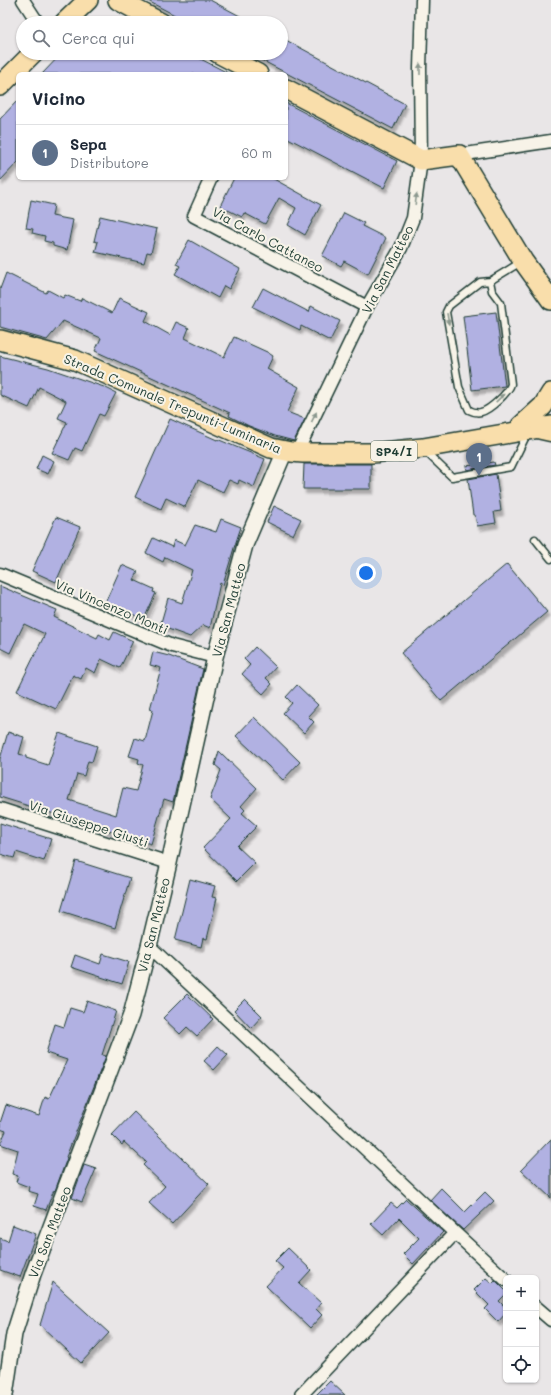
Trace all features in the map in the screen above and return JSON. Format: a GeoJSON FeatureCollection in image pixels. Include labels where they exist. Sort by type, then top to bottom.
{"type":"FeatureCollection","features":[{"type":"Feature","properties":{"kind":"main road"},"geometry":{"type":"LineString","coordinates":[[71,16],[88,0]]}},
{"type":"Feature","properties":{"kind":"main road"},"geometry":{"type":"LineString","coordinates":[[118,0],[148,16]]}},
{"type":"Feature","properties":{"kind":"main road"},"geometry":{"type":"LineString","coordinates":[[0,86],[26,60]]}},
{"type":"Feature","properties":{"kind":"main road"},"geometry":{"type":"LineString","coordinates":[[231,60],[254,72]]}},
{"type":"Feature","properties":{"kind":"main road"},"geometry":{"type":"LineString","coordinates":[[288,90],[421,160],[458,154],[524,261],[548,294]]}},
{"type":"Feature","properties":{"kind":"main road","name":"Strada Comunale Trepunti-Luminaria"},"geometry":{"type":"LineString","coordinates":[[0,340],[75,360],[272,448],[291,452],[372,453],[423,448],[541,426]]}},
{"type":"Feature","properties":{"kind":"main road"},"geometry":{"type":"LineString","coordinates":[[541,426],[543,406],[551,393]]}},
{"type":"Feature","properties":{"kind":"street"},"geometry":{"type":"LineString","coordinates":[[23,0],[33,16]]}},
{"type":"Feature","properties":{"kind":"street","name":"Via San Matteo"},"geometry":{"type":"LineString","coordinates":[[5,1395],[14,1334],[33,1274],[131,1015],[169,863],[215,657],[245,545],[291,452],[367,307],[401,248],[413,218],[421,160],[420,68],[422,0]]}},
{"type":"Feature","properties":{"kind":"street"},"geometry":{"type":"LineString","coordinates":[[458,154],[551,141]]}},
{"type":"Feature","properties":{"kind":"street","name":"Via Carlo Cattaneo"},"geometry":{"type":"LineString","coordinates":[[210,180],[194,216],[367,307]]}},
{"type":"Feature","properties":{"kind":"street","name":"Via Vincenzo Monti"},"geometry":{"type":"LineString","coordinates":[[0,574],[172,646],[215,657]]}},
{"type":"Feature","properties":{"kind":"street","name":"Via Giuseppe Giusti"},"geometry":{"type":"LineString","coordinates":[[0,809],[169,863]]}},
{"type":"Feature","properties":{"kind":"street"},"geometry":{"type":"LineString","coordinates":[[149,946],[503,1277]]}},
{"type":"Feature","properties":{"kind":"street"},"geometry":{"type":"LineString","coordinates":[[301,1395],[454,1233]]}},
{"type":"Feature","properties":{"kind":"street"},"geometry":{"type":"LineString","coordinates":[[539,1310],[551,1320]]}},
{"type":"Feature","properties":{"kind":"lane"},"geometry":{"type":"LineString","coordinates":[[490,281],[492,291],[501,303],[511,384],[507,392],[490,408],[476,413],[469,410],[459,387],[446,312],[449,306],[480,282],[490,281],[524,261]]}},
{"type":"Feature","properties":{"kind":"lane"},"geometry":{"type":"LineString","coordinates":[[423,448],[452,477],[503,469],[511,467],[541,426]]}},
{"type":"Feature","properties":{"kind":"lane"},"geometry":{"type":"LineString","coordinates":[[535,539],[551,559]]}},
{"type":"Feature","properties":{"kind":"building"},"geometry":{"type":"Polygon","coordinates":[[[146,0],[210,0],[240,16],[177,16],[146,0]]]}},
{"type":"Feature","properties":{"kind":"building"},"geometry":{"type":"Polygon","coordinates":[[[288,41],[405,104],[393,129],[288,74],[288,72],[284,72],[261,60],[288,60],[288,41]]]}},
{"type":"Feature","properties":{"kind":"building"},"geometry":{"type":"Polygon","coordinates":[[[55,60],[203,60],[226,72],[44,72],[55,60]]]}},
{"type":"Feature","properties":{"kind":"building"},"geometry":{"type":"Polygon","coordinates":[[[16,102],[16,164],[0,181],[0,119],[16,102]]]}},
{"type":"Feature","properties":{"kind":"building"},"geometry":{"type":"Polygon","coordinates":[[[288,104],[397,161],[384,188],[288,138],[288,104]]]}},
{"type":"Feature","properties":{"kind":"building"},"geometry":{"type":"Polygon","coordinates":[[[233,180],[276,180],[321,205],[305,235],[288,225],[296,208],[279,198],[265,224],[244,213],[242,217],[220,206],[233,180]]]}},
{"type":"Feature","properties":{"kind":"building"},"geometry":{"type":"Polygon","coordinates":[[[31,200],[54,205],[52,216],[73,220],[67,250],[53,246],[53,243],[44,241],[45,236],[32,233],[33,229],[26,228],[31,200]]]}},
{"type":"Feature","properties":{"kind":"building"},"geometry":{"type":"Polygon","coordinates":[[[344,213],[364,223],[362,226],[386,238],[368,274],[344,261],[341,266],[322,256],[344,213]]]}},
{"type":"Feature","properties":{"kind":"building"},"geometry":{"type":"Polygon","coordinates":[[[100,216],[157,229],[151,253],[147,252],[144,263],[95,252],[98,242],[94,241],[100,216]]]}},
{"type":"Feature","properties":{"kind":"building"},"geometry":{"type":"Polygon","coordinates":[[[189,240],[240,269],[229,289],[224,286],[218,298],[175,274],[180,266],[176,264],[189,240]]]}},
{"type":"Feature","properties":{"kind":"building"},"geometry":{"type":"Polygon","coordinates":[[[6,273],[46,293],[48,290],[63,298],[65,295],[80,301],[82,298],[112,313],[119,298],[149,312],[145,321],[170,335],[176,322],[189,328],[185,338],[224,357],[234,337],[267,352],[273,356],[267,369],[299,387],[287,412],[305,419],[294,441],[275,436],[249,426],[229,416],[230,413],[95,351],[101,338],[63,321],[47,340],[0,327],[0,289],[6,273]]]}},
{"type":"Feature","properties":{"kind":"building"},"geometry":{"type":"Polygon","coordinates":[[[263,288],[309,312],[311,306],[340,321],[330,341],[301,326],[300,330],[253,307],[263,288]]]}},
{"type":"Feature","properties":{"kind":"building"},"geometry":{"type":"Polygon","coordinates":[[[496,312],[505,386],[472,390],[463,316],[496,312]]]}},
{"type":"Feature","properties":{"kind":"building"},"geometry":{"type":"Polygon","coordinates":[[[0,356],[48,368],[104,387],[116,393],[104,416],[99,414],[82,451],[75,448],[69,460],[52,453],[67,422],[58,418],[66,401],[39,387],[29,408],[0,395],[0,356]]]}},
{"type":"Feature","properties":{"kind":"building"},"geometry":{"type":"Polygon","coordinates":[[[170,419],[265,459],[254,487],[239,480],[238,484],[229,480],[223,492],[198,480],[185,507],[166,498],[161,509],[135,497],[170,419]]]}},
{"type":"Feature","properties":{"kind":"building"},"geometry":{"type":"Polygon","coordinates":[[[42,455],[54,461],[48,474],[36,469],[42,455]]]}},
{"type":"Feature","properties":{"kind":"building"},"geometry":{"type":"Polygon","coordinates":[[[494,462],[495,465],[467,470],[466,466],[494,462]]]}},
{"type":"Feature","properties":{"kind":"building"},"geometry":{"type":"Polygon","coordinates":[[[304,464],[371,464],[371,489],[303,489],[304,464]]]}},
{"type":"Feature","properties":{"kind":"building"},"geometry":{"type":"Polygon","coordinates":[[[496,474],[501,511],[494,512],[496,523],[477,526],[475,515],[473,515],[468,479],[496,474]]]}},
{"type":"Feature","properties":{"kind":"building"},"geometry":{"type":"Polygon","coordinates":[[[274,506],[301,519],[293,535],[267,522],[274,506]]]}},
{"type":"Feature","properties":{"kind":"building"},"geometry":{"type":"Polygon","coordinates":[[[56,517],[80,527],[56,582],[32,571],[56,517]]]}},
{"type":"Feature","properties":{"kind":"building"},"geometry":{"type":"Polygon","coordinates":[[[221,519],[241,527],[223,585],[220,583],[210,628],[203,625],[190,637],[160,626],[168,598],[182,603],[192,570],[165,557],[163,562],[146,553],[153,538],[172,547],[174,540],[185,545],[195,525],[216,532],[221,519]]]}},
{"type":"Feature","properties":{"kind":"building"},"geometry":{"type":"Polygon","coordinates":[[[507,564],[547,612],[441,701],[401,653],[507,564]]]}},
{"type":"Feature","properties":{"kind":"building"},"geometry":{"type":"Polygon","coordinates":[[[122,565],[138,572],[134,580],[154,589],[153,592],[156,593],[144,619],[105,603],[122,565]]]}},
{"type":"Feature","properties":{"kind":"building"},"geometry":{"type":"Polygon","coordinates":[[[0,586],[57,610],[54,617],[97,638],[99,634],[110,640],[114,632],[133,641],[120,668],[101,659],[95,673],[86,668],[81,679],[73,675],[56,709],[17,691],[45,634],[24,624],[10,653],[0,648],[0,586]]]}},
{"type":"Feature","properties":{"kind":"building"},"geometry":{"type":"Polygon","coordinates":[[[255,647],[276,667],[266,678],[272,684],[263,694],[242,674],[250,665],[244,659],[255,647]]]}},
{"type":"Feature","properties":{"kind":"building"},"geometry":{"type":"Polygon","coordinates":[[[153,652],[169,656],[203,669],[173,802],[164,799],[151,844],[0,797],[0,759],[8,732],[24,737],[19,754],[26,756],[26,758],[48,765],[59,733],[97,746],[92,762],[88,761],[84,776],[77,774],[69,800],[116,815],[123,788],[136,791],[143,765],[138,763],[139,759],[129,756],[135,738],[145,741],[153,710],[150,709],[161,668],[150,665],[153,652]]]}},
{"type":"Feature","properties":{"kind":"building"},"geometry":{"type":"Polygon","coordinates":[[[297,685],[318,705],[308,716],[314,722],[304,733],[283,713],[292,703],[286,697],[297,685]]]}},
{"type":"Feature","properties":{"kind":"building"},"geometry":{"type":"Polygon","coordinates":[[[254,717],[300,762],[283,780],[236,736],[254,717]]]}},
{"type":"Feature","properties":{"kind":"building"},"geometry":{"type":"Polygon","coordinates":[[[219,751],[257,788],[241,806],[245,810],[242,813],[257,826],[237,846],[255,863],[237,881],[203,848],[231,819],[210,799],[221,770],[215,765],[219,751]]]}},
{"type":"Feature","properties":{"kind":"building"},"geometry":{"type":"Polygon","coordinates":[[[0,823],[51,839],[44,861],[16,852],[14,858],[0,854],[0,823]]]}},
{"type":"Feature","properties":{"kind":"building"},"geometry":{"type":"Polygon","coordinates":[[[76,861],[130,878],[115,928],[61,911],[76,861]]]}},
{"type":"Feature","properties":{"kind":"building"},"geometry":{"type":"Polygon","coordinates":[[[190,879],[215,886],[212,897],[217,898],[207,939],[203,938],[201,947],[175,940],[190,879]]]}},
{"type":"Feature","properties":{"kind":"building"},"geometry":{"type":"Polygon","coordinates":[[[103,954],[129,962],[122,984],[71,967],[75,955],[100,964],[103,954]]]}},
{"type":"Feature","properties":{"kind":"building"},"geometry":{"type":"Polygon","coordinates":[[[187,994],[213,1019],[197,1036],[187,1027],[180,1034],[163,1018],[187,994]]]}},
{"type":"Feature","properties":{"kind":"building"},"geometry":{"type":"Polygon","coordinates":[[[245,999],[262,1016],[251,1028],[234,1010],[245,999]]]}},
{"type":"Feature","properties":{"kind":"building"},"geometry":{"type":"Polygon","coordinates":[[[87,1001],[116,1011],[102,1055],[106,1056],[66,1157],[67,1158],[55,1191],[54,1190],[46,1210],[34,1206],[38,1194],[28,1191],[29,1187],[16,1182],[18,1176],[12,1174],[18,1150],[0,1144],[6,1131],[0,1129],[0,1123],[6,1105],[39,1116],[45,1097],[49,1099],[67,1060],[46,1053],[55,1024],[64,1027],[70,1008],[83,1012],[87,1001]]]}},
{"type":"Feature","properties":{"kind":"building"},"geometry":{"type":"Polygon","coordinates":[[[218,1046],[228,1055],[214,1070],[204,1061],[218,1046]]]}},
{"type":"Feature","properties":{"kind":"building"},"geometry":{"type":"Polygon","coordinates":[[[134,1112],[209,1184],[172,1224],[149,1203],[165,1186],[143,1165],[146,1162],[124,1142],[122,1145],[112,1135],[134,1112]]]}},
{"type":"Feature","properties":{"kind":"building"},"geometry":{"type":"Polygon","coordinates":[[[551,1139],[551,1198],[521,1170],[551,1139]]]}},
{"type":"Feature","properties":{"kind":"building"},"geometry":{"type":"Polygon","coordinates":[[[84,1165],[96,1169],[82,1202],[72,1198],[84,1165]]]}},
{"type":"Feature","properties":{"kind":"building"},"geometry":{"type":"Polygon","coordinates":[[[441,1188],[465,1212],[485,1192],[494,1201],[463,1230],[430,1200],[441,1188]]]}},
{"type":"Feature","properties":{"kind":"building"},"geometry":{"type":"Polygon","coordinates":[[[406,1199],[443,1232],[413,1264],[403,1254],[419,1238],[399,1218],[383,1235],[371,1224],[391,1203],[397,1208],[406,1199]]]}},
{"type":"Feature","properties":{"kind":"building"},"geometry":{"type":"Polygon","coordinates":[[[13,1225],[36,1234],[20,1277],[0,1270],[0,1238],[8,1241],[13,1225]]]}},
{"type":"Feature","properties":{"kind":"building"},"geometry":{"type":"Polygon","coordinates":[[[288,1248],[311,1270],[299,1283],[321,1303],[316,1309],[322,1315],[310,1328],[266,1286],[283,1268],[275,1261],[288,1248]]]}},
{"type":"Feature","properties":{"kind":"building"},"geometry":{"type":"Polygon","coordinates":[[[486,1278],[492,1283],[495,1280],[503,1288],[503,1297],[499,1301],[503,1305],[503,1316],[498,1322],[485,1309],[489,1305],[474,1290],[486,1278]]]}},
{"type":"Feature","properties":{"kind":"building"},"geometry":{"type":"Polygon","coordinates":[[[53,1282],[109,1333],[81,1363],[40,1325],[53,1282]]]}},
{"type":"Feature","properties":{"kind":"building"},"geometry":{"type":"Polygon","coordinates":[[[330,1381],[345,1395],[316,1395],[330,1381]]]}},
{"type":"Feature","properties":{"kind":"place","name":"Sepa"},"geometry":{"type":"Point","coordinates":[479,476]}}]}
